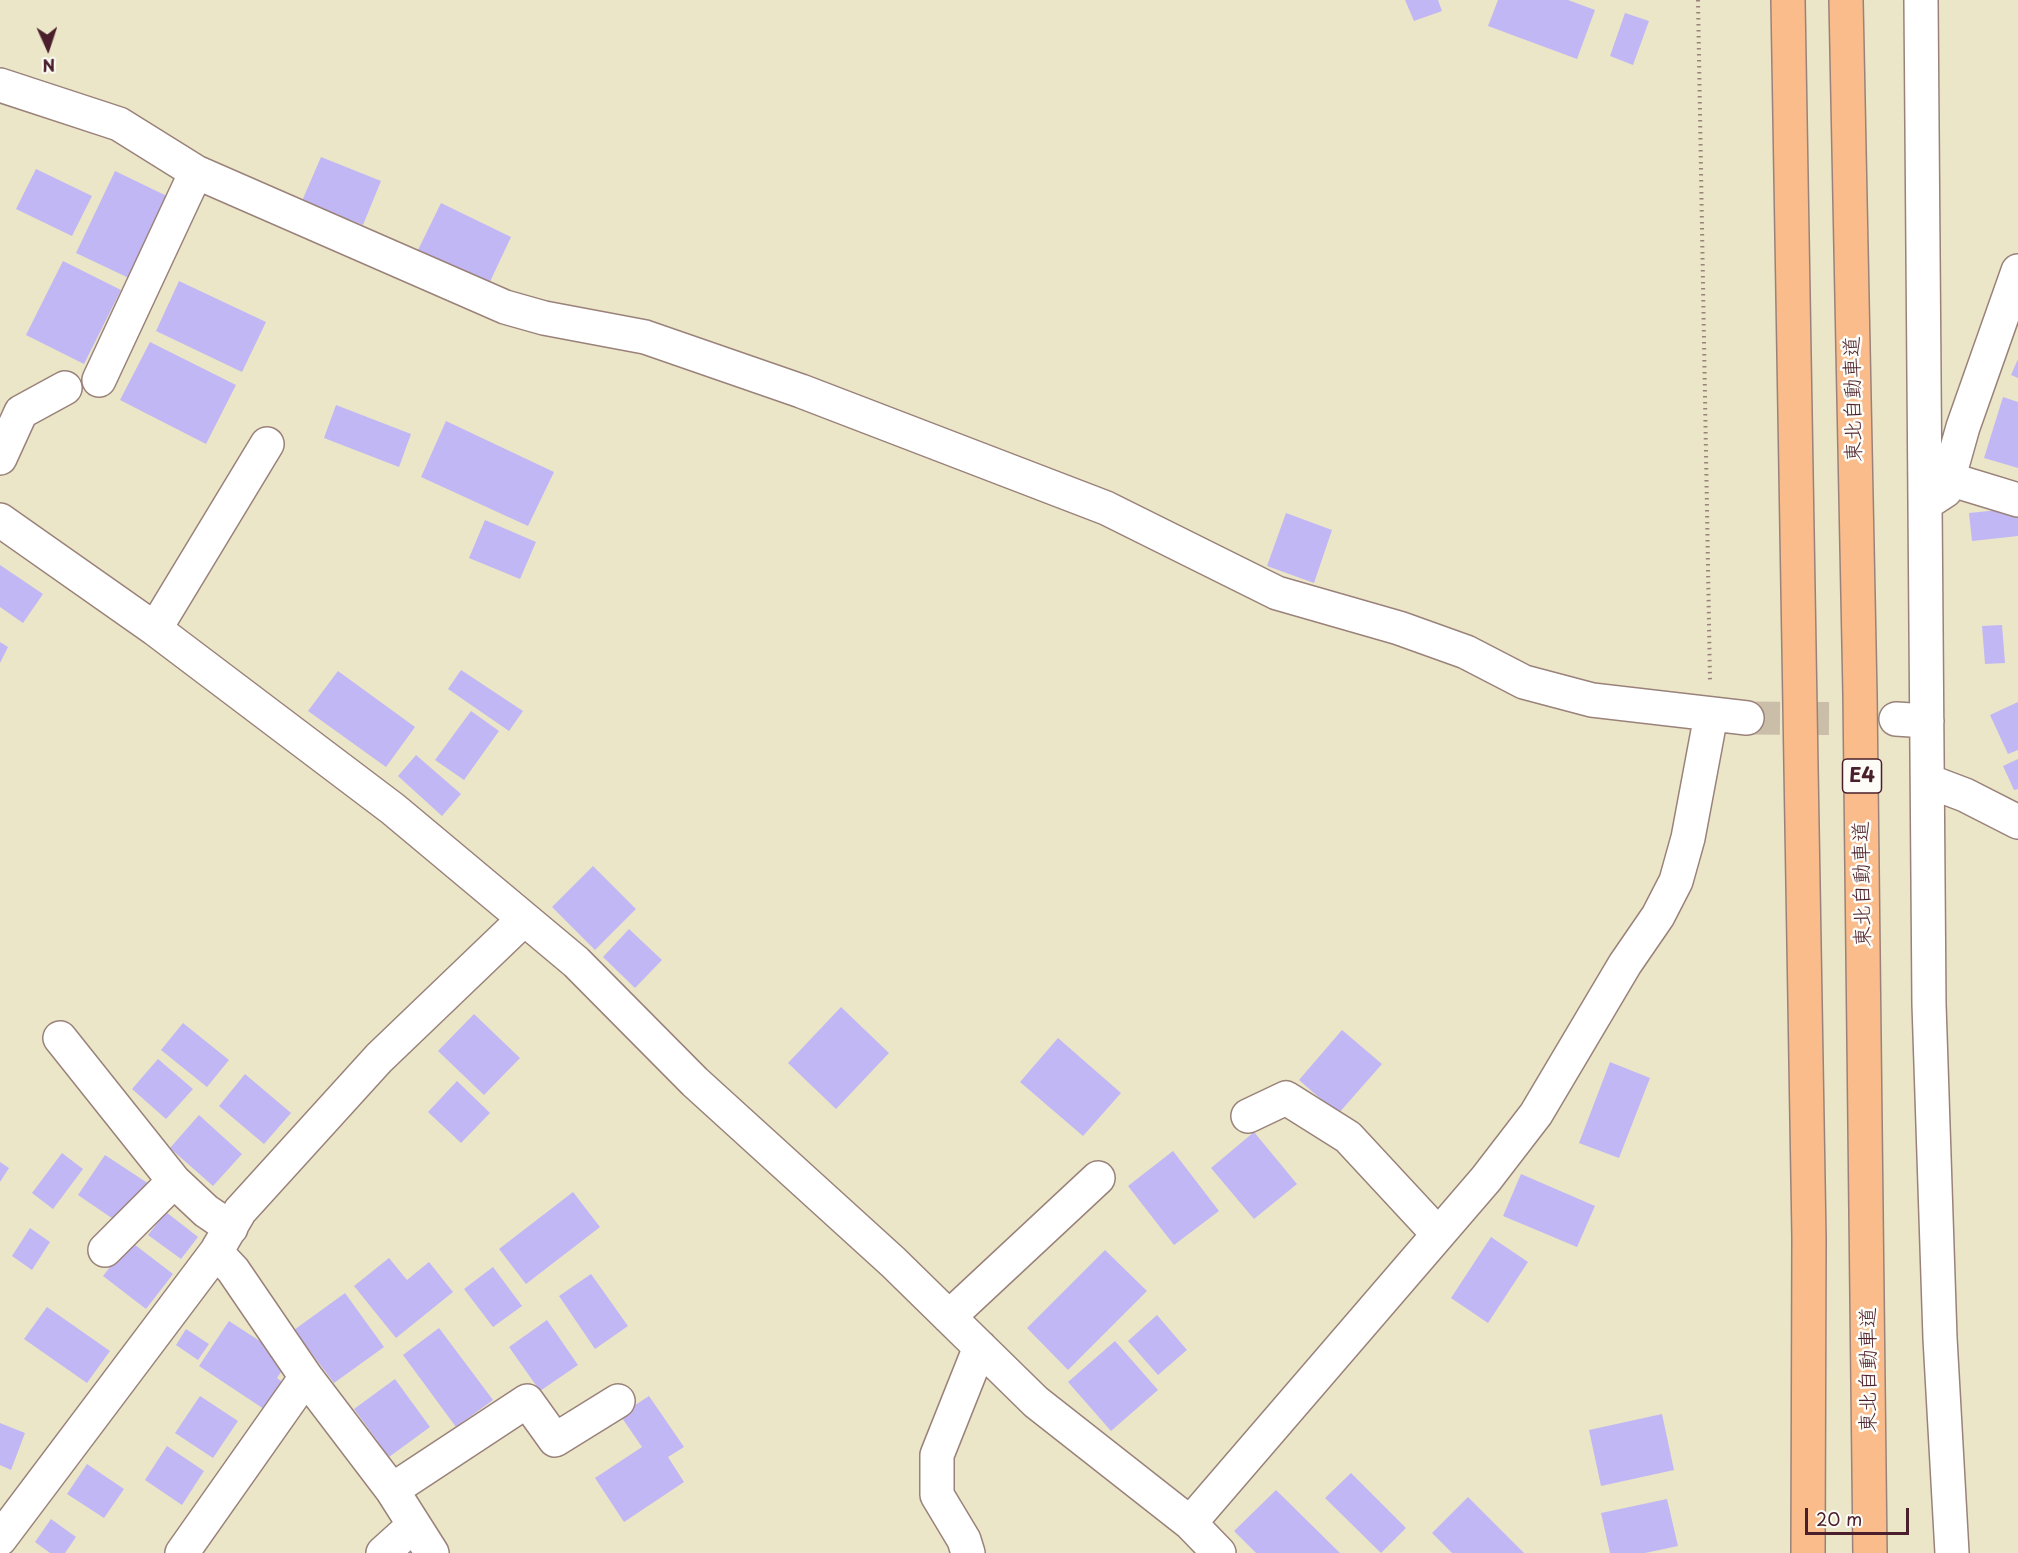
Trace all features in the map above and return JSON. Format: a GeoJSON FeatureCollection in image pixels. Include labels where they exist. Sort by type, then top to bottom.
{"type":"FeatureCollection","features":[{"type":"Feature","properties":{"kind":"highway"},"geometry":{"type":"LineString","coordinates":[[1788,0],[1808,1166],[1808,1553]]}},
{"type":"Feature","properties":{"kind":"highway","name":"東北自動車道"},"geometry":{"type":"LineString","coordinates":[[1846,0],[1860,694],[1870,1553]]}},
{"type":"Feature","properties":{"kind":"street"},"geometry":{"type":"LineString","coordinates":[[1921,0],[1925,504],[1911,720],[1928,780],[1929,1004],[1940,1338],[1952,1553]]}},
{"type":"Feature","properties":{"kind":"street"},"geometry":{"type":"LineString","coordinates":[[0,85],[119,124],[196,172],[391,260],[505,307],[544,318],[645,337],[801,391],[1106,508],[1276,593],[1399,628],[1466,652],[1524,682],[1592,700],[1748,718]]}},
{"type":"Feature","properties":{"kind":"street"},"geometry":{"type":"LineString","coordinates":[[99,380],[196,172]]}},
{"type":"Feature","properties":{"kind":"street"},"geometry":{"type":"LineString","coordinates":[[1925,504],[1945,491],[1963,428],[2018,271]]}},
{"type":"Feature","properties":{"kind":"street"},"geometry":{"type":"LineString","coordinates":[[0,458],[21,412],[65,388]]}},
{"type":"Feature","properties":{"kind":"street"},"geometry":{"type":"LineString","coordinates":[[155,628],[267,444]]}},
{"type":"Feature","properties":{"kind":"street"},"geometry":{"type":"LineString","coordinates":[[1949,479],[2018,500]]}},
{"type":"Feature","properties":{"kind":"street"},"geometry":{"type":"LineString","coordinates":[[0,520],[155,628],[393,809],[576,962],[695,1082],[893,1262],[1036,1402],[1190,1523],[1219,1553]]}},
{"type":"Feature","properties":{"kind":"street"},"geometry":{"type":"LineString","coordinates":[[1190,1523],[1486,1179],[1536,1114],[1625,964],[1658,916],[1676,881],[1688,838],[1711,715]]}},
{"type":"Feature","properties":{"kind":"street"},"geometry":{"type":"LineString","coordinates":[[1928,780],[1965,795],[2018,822]]}},
{"type":"Feature","properties":{"kind":"street"},"geometry":{"type":"LineString","coordinates":[[0,1539],[224,1240],[240,1211],[379,1058],[524,919]]}},
{"type":"Feature","properties":{"kind":"street"},"geometry":{"type":"LineString","coordinates":[[60,1038],[174,1181],[206,1211],[224,1240],[233,1270],[306,1377],[392,1490],[432,1553]]}},
{"type":"Feature","properties":{"kind":"street"},"geometry":{"type":"LineString","coordinates":[[1248,1116],[1286,1098],[1348,1137],[1438,1234]]}},
{"type":"Feature","properties":{"kind":"street"},"geometry":{"type":"LineString","coordinates":[[949,1317],[1098,1178]]}},
{"type":"Feature","properties":{"kind":"street"},"geometry":{"type":"LineString","coordinates":[[105,1250],[174,1181]]}},
{"type":"Feature","properties":{"kind":"street"},"geometry":{"type":"LineString","coordinates":[[968,1553],[964,1540],[937,1496],[937,1455],[980,1347]]}},
{"type":"Feature","properties":{"kind":"street"},"geometry":{"type":"LineString","coordinates":[[182,1553],[306,1377]]}},
{"type":"Feature","properties":{"kind":"street"},"geometry":{"type":"LineString","coordinates":[[392,1490],[527,1401],[555,1440],[618,1401]]}},
{"type":"Feature","properties":{"kind":"street"},"geometry":{"type":"LineString","coordinates":[[383,1553],[414,1525]]}},
{"type":"Feature","properties":{"kind":"path"},"geometry":{"type":"LineString","coordinates":[[1698,0],[1711,715]]}},
{"type":"Feature","properties":{"kind":"building"},"geometry":{"type":"Polygon","coordinates":[[[1405,0],[1438,0],[1442,11],[1414,21],[1405,0]]]}},
{"type":"Feature","properties":{"kind":"building"},"geometry":{"type":"Polygon","coordinates":[[[1498,0],[1568,0],[1595,10],[1577,59],[1488,26],[1498,0]]]}},
{"type":"Feature","properties":{"kind":"building"},"geometry":{"type":"Polygon","coordinates":[[[1625,13],[1649,21],[1633,65],[1610,56],[1625,13]]]}},
{"type":"Feature","properties":{"kind":"building"},"geometry":{"type":"Polygon","coordinates":[[[321,157],[381,181],[363,225],[302,201],[321,157]]]}},
{"type":"Feature","properties":{"kind":"building"},"geometry":{"type":"Polygon","coordinates":[[[36,169],[92,196],[72,236],[16,209],[36,169]]]}},
{"type":"Feature","properties":{"kind":"building"},"geometry":{"type":"Polygon","coordinates":[[[115,171],[171,198],[133,280],[76,253],[115,171]]]}},
{"type":"Feature","properties":{"kind":"building"},"geometry":{"type":"Polygon","coordinates":[[[441,203],[511,237],[488,286],[417,252],[441,203]]]}},
{"type":"Feature","properties":{"kind":"building"},"geometry":{"type":"Polygon","coordinates":[[[63,261],[121,290],[84,364],[26,335],[63,261]]]}},
{"type":"Feature","properties":{"kind":"building"},"geometry":{"type":"Polygon","coordinates":[[[179,281],[266,322],[242,372],[156,331],[179,281]]]}},
{"type":"Feature","properties":{"kind":"building"},"geometry":{"type":"Polygon","coordinates":[[[150,342],[236,385],[206,444],[120,400],[150,342]]]}},
{"type":"Feature","properties":{"kind":"building"},"geometry":{"type":"Polygon","coordinates":[[[2018,359],[2018,378],[2011,375],[2018,359]]]}},
{"type":"Feature","properties":{"kind":"building"},"geometry":{"type":"Polygon","coordinates":[[[2003,397],[2018,402],[2018,468],[1984,458],[2003,397]]]}},
{"type":"Feature","properties":{"kind":"building"},"geometry":{"type":"Polygon","coordinates":[[[336,405],[411,434],[399,467],[324,438],[336,405]]]}},
{"type":"Feature","properties":{"kind":"building"},"geometry":{"type":"Polygon","coordinates":[[[446,421],[554,472],[528,526],[421,477],[446,421]]]}},
{"type":"Feature","properties":{"kind":"building"},"geometry":{"type":"Polygon","coordinates":[[[2018,508],[2018,536],[1972,541],[1969,513],[2018,508]]]}},
{"type":"Feature","properties":{"kind":"building"},"geometry":{"type":"Polygon","coordinates":[[[1286,513],[1332,530],[1314,583],[1267,566],[1286,513]]]}},
{"type":"Feature","properties":{"kind":"building"},"geometry":{"type":"Polygon","coordinates":[[[485,520],[536,542],[520,579],[469,558],[485,520]]]}},
{"type":"Feature","properties":{"kind":"building"},"geometry":{"type":"Polygon","coordinates":[[[0,565],[43,594],[23,623],[0,607],[0,565]]]}},
{"type":"Feature","properties":{"kind":"building"},"geometry":{"type":"Polygon","coordinates":[[[2002,625],[2005,663],[1985,664],[1982,626],[2002,625]]]}},
{"type":"Feature","properties":{"kind":"building"},"geometry":{"type":"Polygon","coordinates":[[[0,642],[8,647],[0,663],[0,642]]]}},
{"type":"Feature","properties":{"kind":"building"},"geometry":{"type":"Polygon","coordinates":[[[461,670],[523,711],[509,731],[448,689],[461,670]]]}},
{"type":"Feature","properties":{"kind":"building"},"geometry":{"type":"Polygon","coordinates":[[[338,671],[415,727],[386,767],[308,711],[338,671]]]}},
{"type":"Feature","properties":{"kind":"building"},"geometry":{"type":"Polygon","coordinates":[[[2018,702],[2018,750],[2008,754],[1990,715],[2018,702]]]}},
{"type":"Feature","properties":{"kind":"building"},"geometry":{"type":"Polygon","coordinates":[[[471,711],[499,731],[464,780],[435,760],[471,711]]]}},
{"type":"Feature","properties":{"kind":"building"},"geometry":{"type":"Polygon","coordinates":[[[416,755],[461,794],[442,816],[398,776],[416,755]]]}},
{"type":"Feature","properties":{"kind":"building"},"geometry":{"type":"Polygon","coordinates":[[[2018,759],[2018,789],[2014,790],[2003,766],[2018,759]]]}},
{"type":"Feature","properties":{"kind":"building"},"geometry":{"type":"Polygon","coordinates":[[[593,866],[636,909],[595,950],[552,907],[593,866]]]}},
{"type":"Feature","properties":{"kind":"building"},"geometry":{"type":"Polygon","coordinates":[[[629,929],[662,960],[635,988],[603,957],[629,929]]]}},
{"type":"Feature","properties":{"kind":"building"},"geometry":{"type":"Polygon","coordinates":[[[841,1007],[889,1053],[836,1109],[788,1063],[841,1007]]]}},
{"type":"Feature","properties":{"kind":"building"},"geometry":{"type":"Polygon","coordinates":[[[474,1014],[520,1058],[484,1095],[438,1051],[474,1014]]]}},
{"type":"Feature","properties":{"kind":"building"},"geometry":{"type":"Polygon","coordinates":[[[183,1023],[229,1060],[207,1087],[161,1050],[183,1023]]]}},
{"type":"Feature","properties":{"kind":"building"},"geometry":{"type":"Polygon","coordinates":[[[1342,1030],[1382,1064],[1338,1114],[1299,1080],[1342,1030]]]}},
{"type":"Feature","properties":{"kind":"building"},"geometry":{"type":"Polygon","coordinates":[[[1058,1038],[1121,1093],[1083,1136],[1020,1082],[1058,1038]]]}},
{"type":"Feature","properties":{"kind":"building"},"geometry":{"type":"Polygon","coordinates":[[[158,1059],[193,1089],[166,1119],[132,1089],[158,1059]]]}},
{"type":"Feature","properties":{"kind":"building"},"geometry":{"type":"Polygon","coordinates":[[[1610,1062],[1650,1078],[1619,1158],[1579,1143],[1610,1062]]]}},
{"type":"Feature","properties":{"kind":"building"},"geometry":{"type":"Polygon","coordinates":[[[245,1074],[291,1113],[264,1144],[219,1106],[245,1074]]]}},
{"type":"Feature","properties":{"kind":"building"},"geometry":{"type":"Polygon","coordinates":[[[457,1081],[490,1113],[461,1143],[428,1112],[457,1081]]]}},
{"type":"Feature","properties":{"kind":"building"},"geometry":{"type":"Polygon","coordinates":[[[199,1115],[242,1154],[213,1186],[170,1148],[199,1115]]]}},
{"type":"Feature","properties":{"kind":"building"},"geometry":{"type":"Polygon","coordinates":[[[1254,1132],[1297,1184],[1254,1219],[1211,1168],[1254,1132]]]}},
{"type":"Feature","properties":{"kind":"building"},"geometry":{"type":"Polygon","coordinates":[[[1173,1151],[1219,1211],[1174,1245],[1128,1186],[1173,1151]]]}},
{"type":"Feature","properties":{"kind":"building"},"geometry":{"type":"Polygon","coordinates":[[[62,1153],[83,1169],[53,1209],[32,1193],[62,1153]]]}},
{"type":"Feature","properties":{"kind":"building"},"geometry":{"type":"Polygon","coordinates":[[[105,1155],[149,1184],[122,1225],[78,1195],[105,1155]]]}},
{"type":"Feature","properties":{"kind":"building"},"geometry":{"type":"Polygon","coordinates":[[[0,1162],[9,1168],[0,1182],[0,1162]]]}},
{"type":"Feature","properties":{"kind":"building"},"geometry":{"type":"Polygon","coordinates":[[[1521,1174],[1595,1206],[1577,1247],[1503,1216],[1521,1174]]]}},
{"type":"Feature","properties":{"kind":"building"},"geometry":{"type":"Polygon","coordinates":[[[573,1192],[600,1227],[526,1284],[499,1249],[573,1192]]]}},
{"type":"Feature","properties":{"kind":"building"},"geometry":{"type":"Polygon","coordinates":[[[166,1212],[198,1237],[181,1259],[148,1235],[166,1212]]]}},
{"type":"Feature","properties":{"kind":"building"},"geometry":{"type":"Polygon","coordinates":[[[30,1228],[50,1242],[32,1270],[12,1256],[30,1228]]]}},
{"type":"Feature","properties":{"kind":"building"},"geometry":{"type":"Polygon","coordinates":[[[1491,1237],[1528,1262],[1488,1323],[1451,1298],[1491,1237]]]}},
{"type":"Feature","properties":{"kind":"building"},"geometry":{"type":"Polygon","coordinates":[[[130,1241],[173,1274],[146,1309],[103,1276],[130,1241]]]}},
{"type":"Feature","properties":{"kind":"building"},"geometry":{"type":"Polygon","coordinates":[[[1105,1250],[1147,1291],[1068,1370],[1027,1328],[1105,1250]]]}},
{"type":"Feature","properties":{"kind":"building"},"geometry":{"type":"Polygon","coordinates":[[[389,1258],[407,1280],[429,1262],[453,1292],[396,1338],[354,1286],[389,1258]]]}},
{"type":"Feature","properties":{"kind":"building"},"geometry":{"type":"Polygon","coordinates":[[[493,1267],[522,1306],[493,1327],[464,1289],[493,1267]]]}},
{"type":"Feature","properties":{"kind":"building"},"geometry":{"type":"Polygon","coordinates":[[[591,1274],[628,1326],[595,1349],[559,1296],[591,1274]]]}},
{"type":"Feature","properties":{"kind":"building"},"geometry":{"type":"Polygon","coordinates":[[[345,1293],[384,1347],[334,1383],[294,1330],[345,1293]]]}},
{"type":"Feature","properties":{"kind":"building"},"geometry":{"type":"Polygon","coordinates":[[[47,1307],[110,1351],[87,1383],[24,1339],[47,1307]]]}},
{"type":"Feature","properties":{"kind":"building"},"geometry":{"type":"Polygon","coordinates":[[[1157,1315],[1187,1350],[1158,1375],[1128,1341],[1157,1315]]]}},
{"type":"Feature","properties":{"kind":"building"},"geometry":{"type":"Polygon","coordinates":[[[547,1320],[578,1365],[540,1391],[509,1347],[547,1320]]]}},
{"type":"Feature","properties":{"kind":"building"},"geometry":{"type":"Polygon","coordinates":[[[229,1321],[289,1360],[277,1378],[288,1386],[270,1413],[199,1366],[229,1321]]]}},
{"type":"Feature","properties":{"kind":"building"},"geometry":{"type":"Polygon","coordinates":[[[439,1328],[493,1400],[456,1427],[403,1355],[439,1328]]]}},
{"type":"Feature","properties":{"kind":"building"},"geometry":{"type":"Polygon","coordinates":[[[186,1329],[209,1344],[198,1360],[176,1345],[186,1329]]]}},
{"type":"Feature","properties":{"kind":"building"},"geometry":{"type":"Polygon","coordinates":[[[1115,1341],[1158,1390],[1111,1431],[1068,1382],[1115,1341]]]}},
{"type":"Feature","properties":{"kind":"building"},"geometry":{"type":"Polygon","coordinates":[[[395,1379],[430,1427],[389,1457],[354,1409],[395,1379]]]}},
{"type":"Feature","properties":{"kind":"building"},"geometry":{"type":"Polygon","coordinates":[[[200,1396],[238,1421],[213,1458],[175,1433],[200,1396]]]}},
{"type":"Feature","properties":{"kind":"building"},"geometry":{"type":"Polygon","coordinates":[[[649,1396],[684,1447],[668,1457],[684,1482],[624,1522],[595,1478],[642,1447],[620,1415],[649,1396]]]}},
{"type":"Feature","properties":{"kind":"building"},"geometry":{"type":"Polygon","coordinates":[[[1662,1414],[1674,1470],[1601,1486],[1589,1430],[1662,1414]]]}},
{"type":"Feature","properties":{"kind":"building"},"geometry":{"type":"Polygon","coordinates":[[[0,1423],[25,1433],[11,1470],[0,1465],[0,1423]]]}},
{"type":"Feature","properties":{"kind":"building"},"geometry":{"type":"Polygon","coordinates":[[[167,1446],[204,1471],[182,1505],[145,1480],[167,1446]]]}},
{"type":"Feature","properties":{"kind":"building"},"geometry":{"type":"Polygon","coordinates":[[[87,1464],[124,1489],[104,1518],[67,1494],[87,1464]]]}},
{"type":"Feature","properties":{"kind":"building"},"geometry":{"type":"Polygon","coordinates":[[[1351,1473],[1406,1528],[1381,1553],[1325,1498],[1351,1473]]]}},
{"type":"Feature","properties":{"kind":"building"},"geometry":{"type":"Polygon","coordinates":[[[1276,1490],[1340,1553],[1256,1553],[1234,1531],[1276,1490]]]}},
{"type":"Feature","properties":{"kind":"building"},"geometry":{"type":"Polygon","coordinates":[[[1468,1497],[1524,1553],[1452,1553],[1432,1533],[1468,1497]]]}},
{"type":"Feature","properties":{"kind":"building"},"geometry":{"type":"Polygon","coordinates":[[[1667,1499],[1678,1546],[1645,1553],[1610,1553],[1601,1513],[1667,1499]]]}},
{"type":"Feature","properties":{"kind":"building"},"geometry":{"type":"Polygon","coordinates":[[[51,1519],[76,1537],[65,1553],[50,1553],[35,1542],[51,1519]]]}},
{"type":"Feature","properties":{"kind":"tunnel"},"geometry":{"type":"LineString","coordinates":[[1747,718],[1896,719]]}}]}
